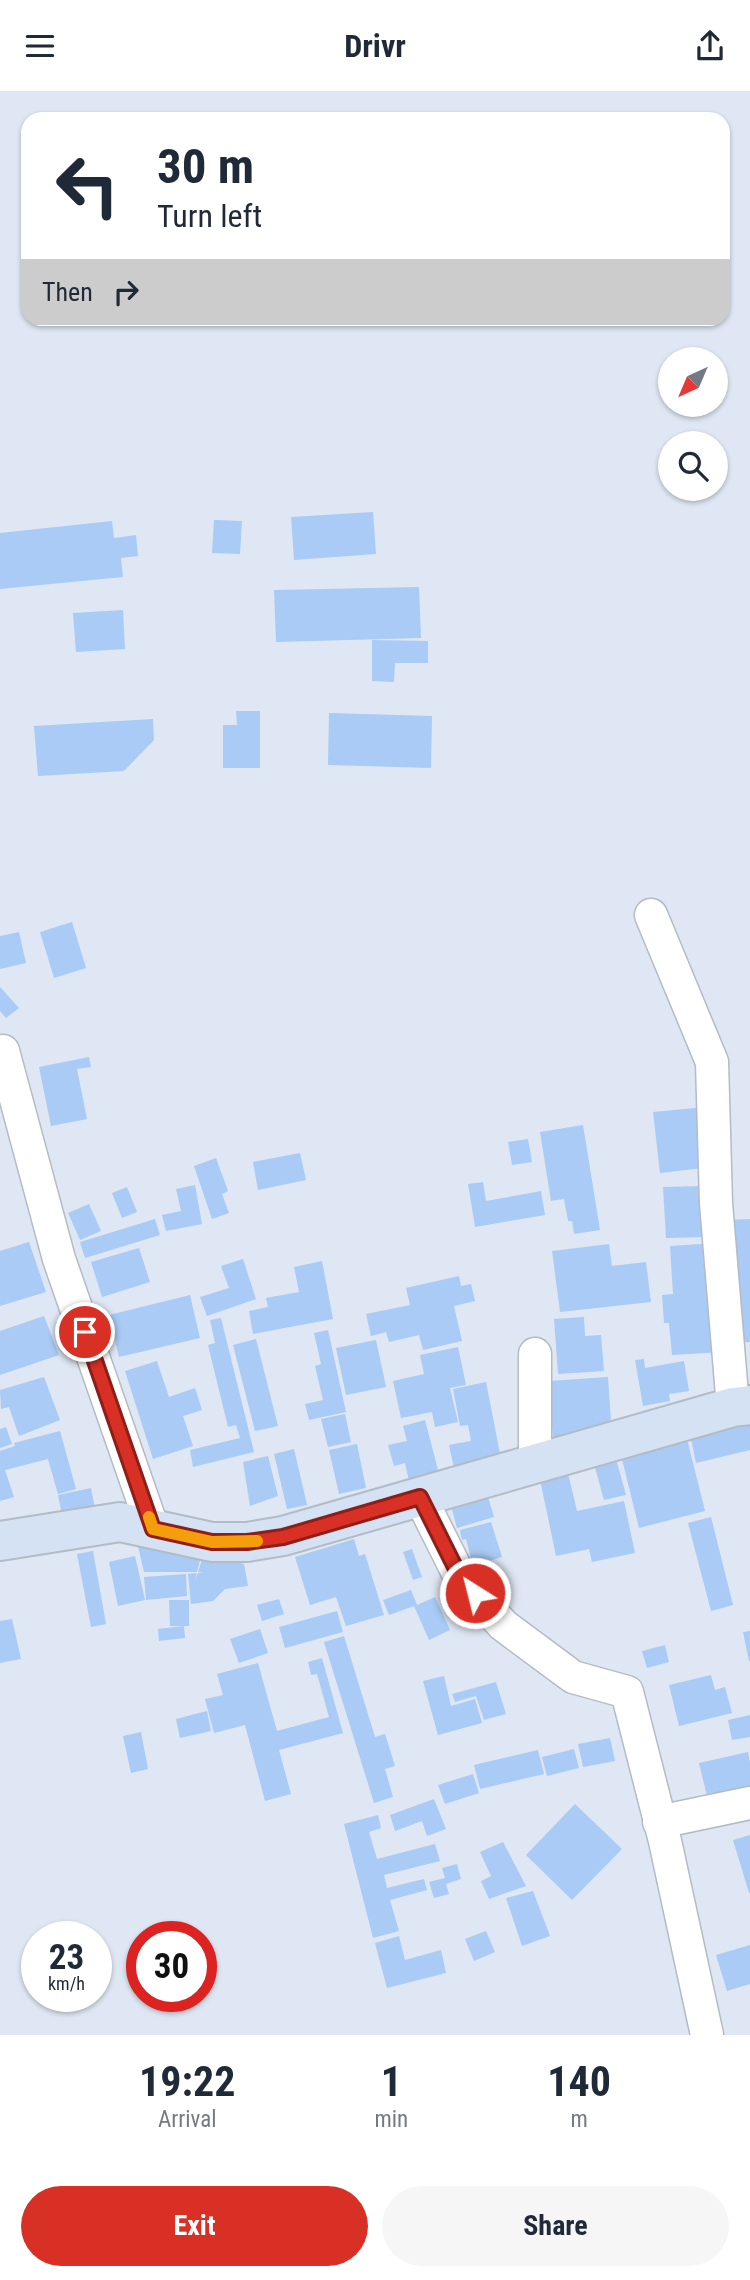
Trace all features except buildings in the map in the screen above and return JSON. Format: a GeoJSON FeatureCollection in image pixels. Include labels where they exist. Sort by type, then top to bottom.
{"type":"FeatureCollection","features":[{"type":"Feature","properties":{"kind":"street"},"geometry":{"type":"LineString","coordinates":[[0,1541],[120,1523],[212,1542],[247,1542],[283,1537],[741,1406],[716,1203],[712,1062],[651,915]]}},
{"type":"Feature","properties":{"kind":"street"},"geometry":{"type":"LineString","coordinates":[[3,1051],[59,1259],[153,1529]]}},
{"type":"Feature","properties":{"kind":"street"},"geometry":{"type":"LineString","coordinates":[[535,1354],[535,1464]]}},
{"type":"Feature","properties":{"kind":"street"},"geometry":{"type":"LineString","coordinates":[[420,1497],[460,1577],[503,1625],[573,1677],[627,1692],[707,2035]]}},
{"type":"Feature","properties":{"kind":"street"},"geometry":{"type":"LineString","coordinates":[[659,1822],[750,1803]]}},
{"type":"Feature","properties":{"kind":"slow traffic"},"geometry":{"type":"LineString","coordinates":[[149,1517],[153,1529],[212,1542],[257,1541]]}},
{"type":"Feature","properties":{"kind":"route"},"geometry":{"type":"LineString","coordinates":[[85,1332],[153,1529],[212,1542],[247,1542],[283,1537],[420,1497],[460,1577],[475,1593]]}}]}
